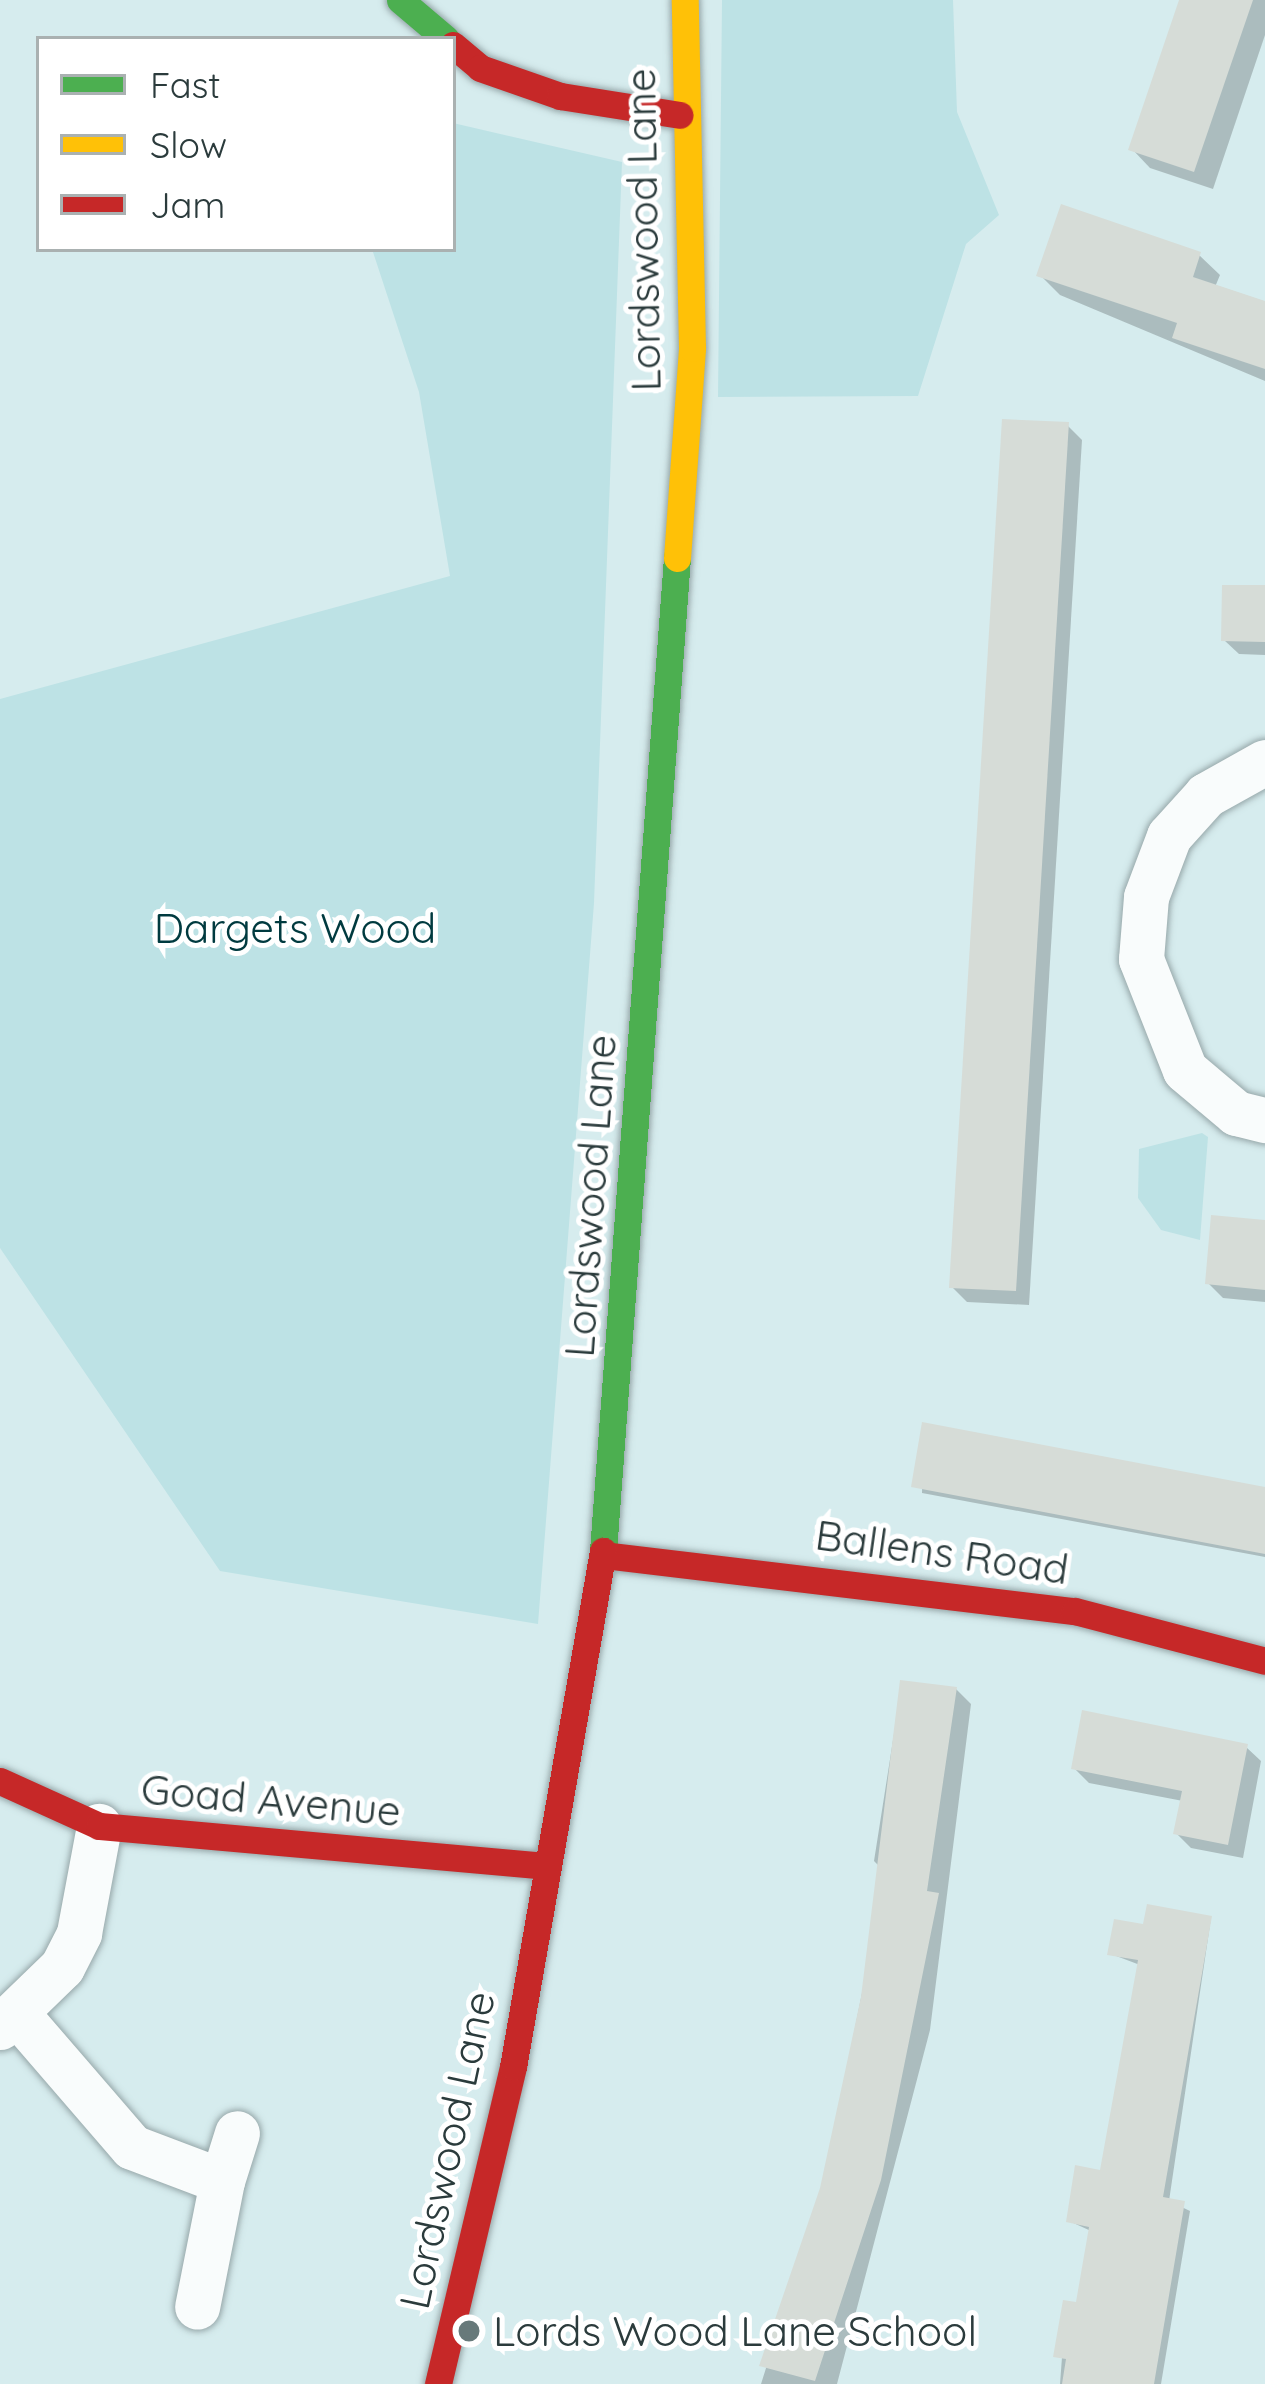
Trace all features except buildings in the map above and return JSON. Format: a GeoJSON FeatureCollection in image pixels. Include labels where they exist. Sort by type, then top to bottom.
{"type":"FeatureCollection","features":[{"type":"Feature","properties":{"kind":"street"},"geometry":{"type":"LineString","coordinates":[[400,0],[442,36]]}},
{"type":"Feature","properties":{"kind":"street","name":"Lordswood Lane"},"geometry":{"type":"LineString","coordinates":[[438,2384],[513,2067],[603,1555],[692,348],[680,115],[685,0]]}},
{"type":"Feature","properties":{"kind":"street"},"geometry":{"type":"LineString","coordinates":[[456,48],[480,68],[560,96],[680,115]]}},
{"type":"Feature","properties":{"kind":"street"},"geometry":{"type":"LineString","coordinates":[[1265,762],[1206,795],[1168,836],[1146,897],[1141,959],[1185,1070],[1236,1113],[1265,1120]]}},
{"type":"Feature","properties":{"kind":"street","name":"Ballens Road"},"geometry":{"type":"LineString","coordinates":[[603,1555],[1075,1611],[1265,1661]]}},
{"type":"Feature","properties":{"kind":"street","name":"Goad Avenue"},"geometry":{"type":"LineString","coordinates":[[0,1781],[99,1826],[546,1866]]}},
{"type":"Feature","properties":{"kind":"street"},"geometry":{"type":"LineString","coordinates":[[99,1826],[80,1933],[9,2021],[132,2147],[222,2181]]}},
{"type":"Feature","properties":{"kind":"street"},"geometry":{"type":"LineString","coordinates":[[197,2307],[222,2181],[237,2133]]}},
{"type":"Feature","properties":{"kind":"green space"},"geometry":{"type":"Polygon","coordinates":[[[722,0],[953,0],[957,112],[999,215],[966,244],[918,396],[718,397],[722,0]]]}},
{"type":"Feature","properties":{"kind":"green space","name":"Dargets Wood"},"geometry":{"type":"Polygon","coordinates":[[[456,124],[622,162],[594,903],[538,1624],[220,1571],[0,1248],[0,699],[450,576],[419,392],[373,252],[456,252],[456,124]]]}},
{"type":"Feature","properties":{"kind":"green space"},"geometry":{"type":"Polygon","coordinates":[[[1202,1133],[1208,1137],[1200,1240],[1161,1230],[1138,1198],[1139,1149],[1202,1133]]]}},
{"type":"Feature","properties":{"kind":"traffic: fast"},"geometry":{"type":"LineString","coordinates":[[400,0],[442,36]]}},
{"type":"Feature","properties":{"kind":"traffic: fast"},"geometry":{"type":"LineString","coordinates":[[603,1551],[677,558]]}},
{"type":"Feature","properties":{"kind":"traffic: slow"},"geometry":{"type":"LineString","coordinates":[[677,558],[692,348],[685,0]]}},
{"type":"Feature","properties":{"kind":"traffic: jam"},"geometry":{"type":"LineString","coordinates":[[456,48],[480,68],[560,96],[680,115]]}},
{"type":"Feature","properties":{"kind":"traffic: jam"},"geometry":{"type":"LineString","coordinates":[[438,2384],[513,2067],[603,1551]]}},
{"type":"Feature","properties":{"kind":"traffic: jam"},"geometry":{"type":"LineString","coordinates":[[603,1555],[1075,1611],[1265,1661]]}},
{"type":"Feature","properties":{"kind":"traffic: jam"},"geometry":{"type":"LineString","coordinates":[[0,1781],[99,1826],[546,1866]]}},
{"type":"Feature","properties":{"kind":"place","name":"Lords Wood Lane School"},"geometry":{"type":"Point","coordinates":[469,2331]}}]}
